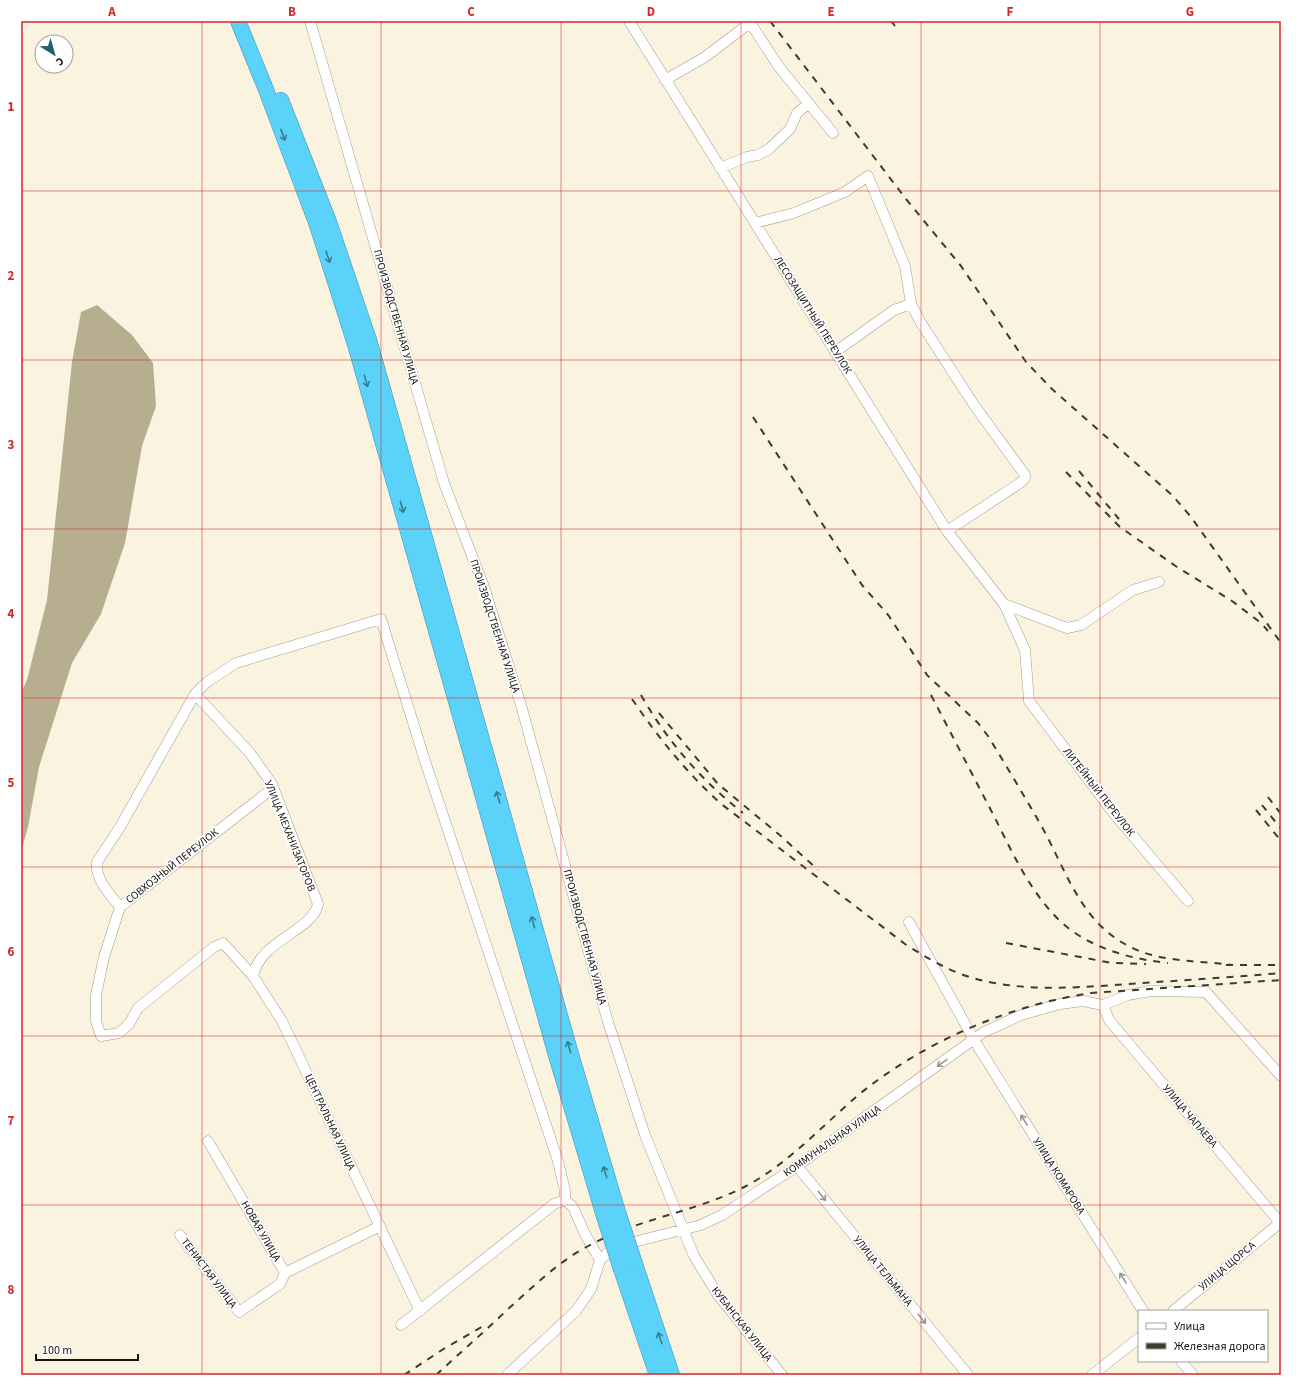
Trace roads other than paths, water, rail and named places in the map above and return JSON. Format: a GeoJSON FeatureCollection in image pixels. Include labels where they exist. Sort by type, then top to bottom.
{"type":"FeatureCollection","features":[{"type":"Feature","properties":{"kind":"highway"},"geometry":{"type":"LineString","coordinates":[[238,21],[265,87],[317,225],[355,344],[554,1047],[628,1266],[657,1375]]}},
{"type":"Feature","properties":{"kind":"highway"},"geometry":{"type":"LineString","coordinates":[[249,21],[329,222],[369,340],[574,1065],[610,1211]]}},
{"type":"Feature","properties":{"kind":"highway"},"geometry":{"type":"LineString","coordinates":[[628,1266],[672,1375]]}},
{"type":"Feature","properties":{"kind":"street","name":"ПРОИЗВОДСТВЕННАЯ УЛИЦА"},"geometry":{"type":"LineString","coordinates":[[310,21],[444,483],[484,586],[521,705],[622,1066],[645,1135],[684,1229]]}},
{"type":"Feature","properties":{"kind":"street","name":"ЛЕСОЗАЩИТНЫЙ ПЕРЕУЛОК"},"geometry":{"type":"LineString","coordinates":[[628,21],[947,530],[1004,604],[1025,650],[1027,676]]}},
{"type":"Feature","properties":{"kind":"street"},"geometry":{"type":"LineString","coordinates":[[665,80],[705,57],[750,22],[778,67],[798,88],[808,104],[833,132]]}},
{"type":"Feature","properties":{"kind":"street"},"geometry":{"type":"LineString","coordinates":[[720,168],[747,157],[758,155],[769,149],[790,129],[797,113],[808,104]]}},
{"type":"Feature","properties":{"kind":"street"},"geometry":{"type":"LineString","coordinates":[[755,223],[794,213],[845,192],[868,176],[905,266],[911,304],[921,323],[974,405],[1025,478],[1020,483],[947,530]]}},
{"type":"Feature","properties":{"kind":"street"},"geometry":{"type":"LineString","coordinates":[[835,352],[894,310],[911,304]]}},
{"type":"Feature","properties":{"kind":"street"},"geometry":{"type":"LineString","coordinates":[[1004,604],[1067,628],[1081,625],[1134,590],[1158,582]]}},
{"type":"Feature","properties":{"kind":"street"},"geometry":{"type":"LineString","coordinates":[[120,907],[99,879],[96,869],[97,862],[120,827],[195,694],[207,682],[236,663],[381,619],[424,758],[558,1161],[566,1191],[565,1200]]}},
{"type":"Feature","properties":{"kind":"street","name":"ЛИТЕЙНЫЙ ПЕРЕУЛОК"},"geometry":{"type":"LineString","coordinates":[[1027,676],[1029,701],[1115,815],[1188,902]]}},
{"type":"Feature","properties":{"kind":"street","name":"УЛИЦА МЕХАНИЗАТОРОВ"},"geometry":{"type":"LineString","coordinates":[[195,694],[250,753],[273,788],[318,904],[317,910],[309,919],[261,956],[255,965],[253,976]]}},
{"type":"Feature","properties":{"kind":"street","name":"СОВХОЗНЫЙ ПЕРЕУЛОК"},"geometry":{"type":"LineString","coordinates":[[223,943],[214,948],[138,1008],[129,1024],[119,1033],[101,1036],[96,1021],[96,995],[104,958],[120,907],[273,788]]}},
{"type":"Feature","properties":{"kind":"street","name":"УЛИЦА КОМАРОВА"},"geometry":{"type":"LineString","coordinates":[[909,922],[974,1040],[1142,1310]]}},
{"type":"Feature","properties":{"kind":"street","name":"ЦЕНТРАЛЬНАЯ УЛИЦА"},"geometry":{"type":"LineString","coordinates":[[223,943],[253,976],[282,1021],[420,1311]]}},
{"type":"Feature","properties":{"kind":"street"},"geometry":{"type":"LineString","coordinates":[[1103,1005],[1128,995],[1150,992],[1206,992],[1281,1076]]}},
{"type":"Feature","properties":{"kind":"street","name":"КОММУНАЛЬНАЯ УЛИЦА"},"geometry":{"type":"LineString","coordinates":[[600,1260],[610,1251],[638,1241],[701,1224],[722,1215],[797,1166],[984,1032],[1021,1015],[1053,1006],[1083,1001],[1103,1005]]}},
{"type":"Feature","properties":{"kind":"street","name":"УЛИЦА ЧАПАЕВА"},"geometry":{"type":"LineString","coordinates":[[1103,1005],[1109,1020],[1281,1223]]}},
{"type":"Feature","properties":{"kind":"street","name":"НОВАЯ УЛИЦА"},"geometry":{"type":"LineString","coordinates":[[208,1141],[285,1272],[380,1226]]}},
{"type":"Feature","properties":{"kind":"street","name":"УЛИЦА ТЕЛЬМАНА"},"geometry":{"type":"LineString","coordinates":[[797,1166],[968,1375]]}},
{"type":"Feature","properties":{"kind":"street"},"geometry":{"type":"LineString","coordinates":[[507,1375],[576,1312],[590,1289],[600,1260],[584,1234],[573,1207],[565,1200]]}},
{"type":"Feature","properties":{"kind":"street"},"geometry":{"type":"LineString","coordinates":[[401,1326],[554,1204],[565,1200]]}},
{"type":"Feature","properties":{"kind":"street","name":"УЛИЦА ЩОРСА"},"geometry":{"type":"LineString","coordinates":[[1174,1310],[1281,1223]]}},
{"type":"Feature","properties":{"kind":"street","name":"КУБАНСКАЯ УЛИЦА"},"geometry":{"type":"LineString","coordinates":[[684,1229],[694,1256],[718,1295],[782,1375]]}},
{"type":"Feature","properties":{"kind":"street","name":"ТЕНИСТАЯ УЛИЦА"},"geometry":{"type":"LineString","coordinates":[[180,1235],[239,1312],[280,1284],[285,1272]]}},
{"type":"Feature","properties":{"kind":"street"},"geometry":{"type":"LineString","coordinates":[[1092,1375],[1138,1339]]}},
{"type":"Feature","properties":{"kind":"street"},"geometry":{"type":"LineString","coordinates":[[1182,1362],[1193,1375]]}},
{"type":"Feature","properties":{"kind":"railway"},"geometry":{"type":"LineString","coordinates":[[770,21],[906,199],[961,266],[1026,362],[1052,389],[1173,496],[1191,517],[1281,643]]}},
{"type":"Feature","properties":{"kind":"railway"},"geometry":{"type":"LineString","coordinates":[[891,21],[895,26]]}},
{"type":"Feature","properties":{"kind":"railway"},"geometry":{"type":"LineString","coordinates":[[753,417],[862,585],[889,616],[927,675],[978,723],[988,736],[1020,788],[1049,839],[1068,878],[1090,914],[1104,929],[1121,942],[1142,952],[1164,958],[1232,965]]}},
{"type":"Feature","properties":{"kind":"railway"},"geometry":{"type":"LineString","coordinates":[[1079,471],[1119,519]]}},
{"type":"Feature","properties":{"kind":"railway"},"geometry":{"type":"LineString","coordinates":[[1066,472],[1120,527],[1177,567],[1232,601],[1261,623],[1268,631]]}},
{"type":"Feature","properties":{"kind":"railway"},"geometry":{"type":"LineString","coordinates":[[641,695],[662,728],[686,759],[713,788],[743,813]]}},
{"type":"Feature","properties":{"kind":"railway"},"geometry":{"type":"LineString","coordinates":[[931,695],[1022,871],[1049,910],[1071,930],[1097,945],[1111,951],[1139,959],[1168,963]]}},
{"type":"Feature","properties":{"kind":"railway"},"geometry":{"type":"LineString","coordinates":[[632,699],[673,754],[720,803],[905,944],[931,960],[958,973],[980,980],[1003,984],[1049,988],[1281,973]]}},
{"type":"Feature","properties":{"kind":"railway"},"geometry":{"type":"LineString","coordinates":[[659,713],[718,784],[782,837],[818,870]]}},
{"type":"Feature","properties":{"kind":"railway"},"geometry":{"type":"LineString","coordinates":[[1268,797],[1281,814]]}},
{"type":"Feature","properties":{"kind":"railway"},"geometry":{"type":"LineString","coordinates":[[1262,805],[1281,829]]}},
{"type":"Feature","properties":{"kind":"railway"},"geometry":{"type":"LineString","coordinates":[[1256,810],[1281,841]]}},
{"type":"Feature","properties":{"kind":"railway"},"geometry":{"type":"LineString","coordinates":[[1006,943],[1112,963],[1146,964]]}},
{"type":"Feature","properties":{"kind":"railway"},"geometry":{"type":"LineString","coordinates":[[1226,965],[1281,965]]}},
{"type":"Feature","properties":{"kind":"railway"},"geometry":{"type":"LineString","coordinates":[[436,1375],[538,1282],[560,1264],[584,1248],[615,1233],[717,1199],[755,1181],[784,1161],[862,1092],[913,1057],[941,1041],[1000,1016],[1030,1006],[1091,993],[1281,980]]}},
{"type":"Feature","properties":{"kind":"railway"},"geometry":{"type":"LineString","coordinates":[[404,1375],[442,1350],[485,1325]]}}]}
